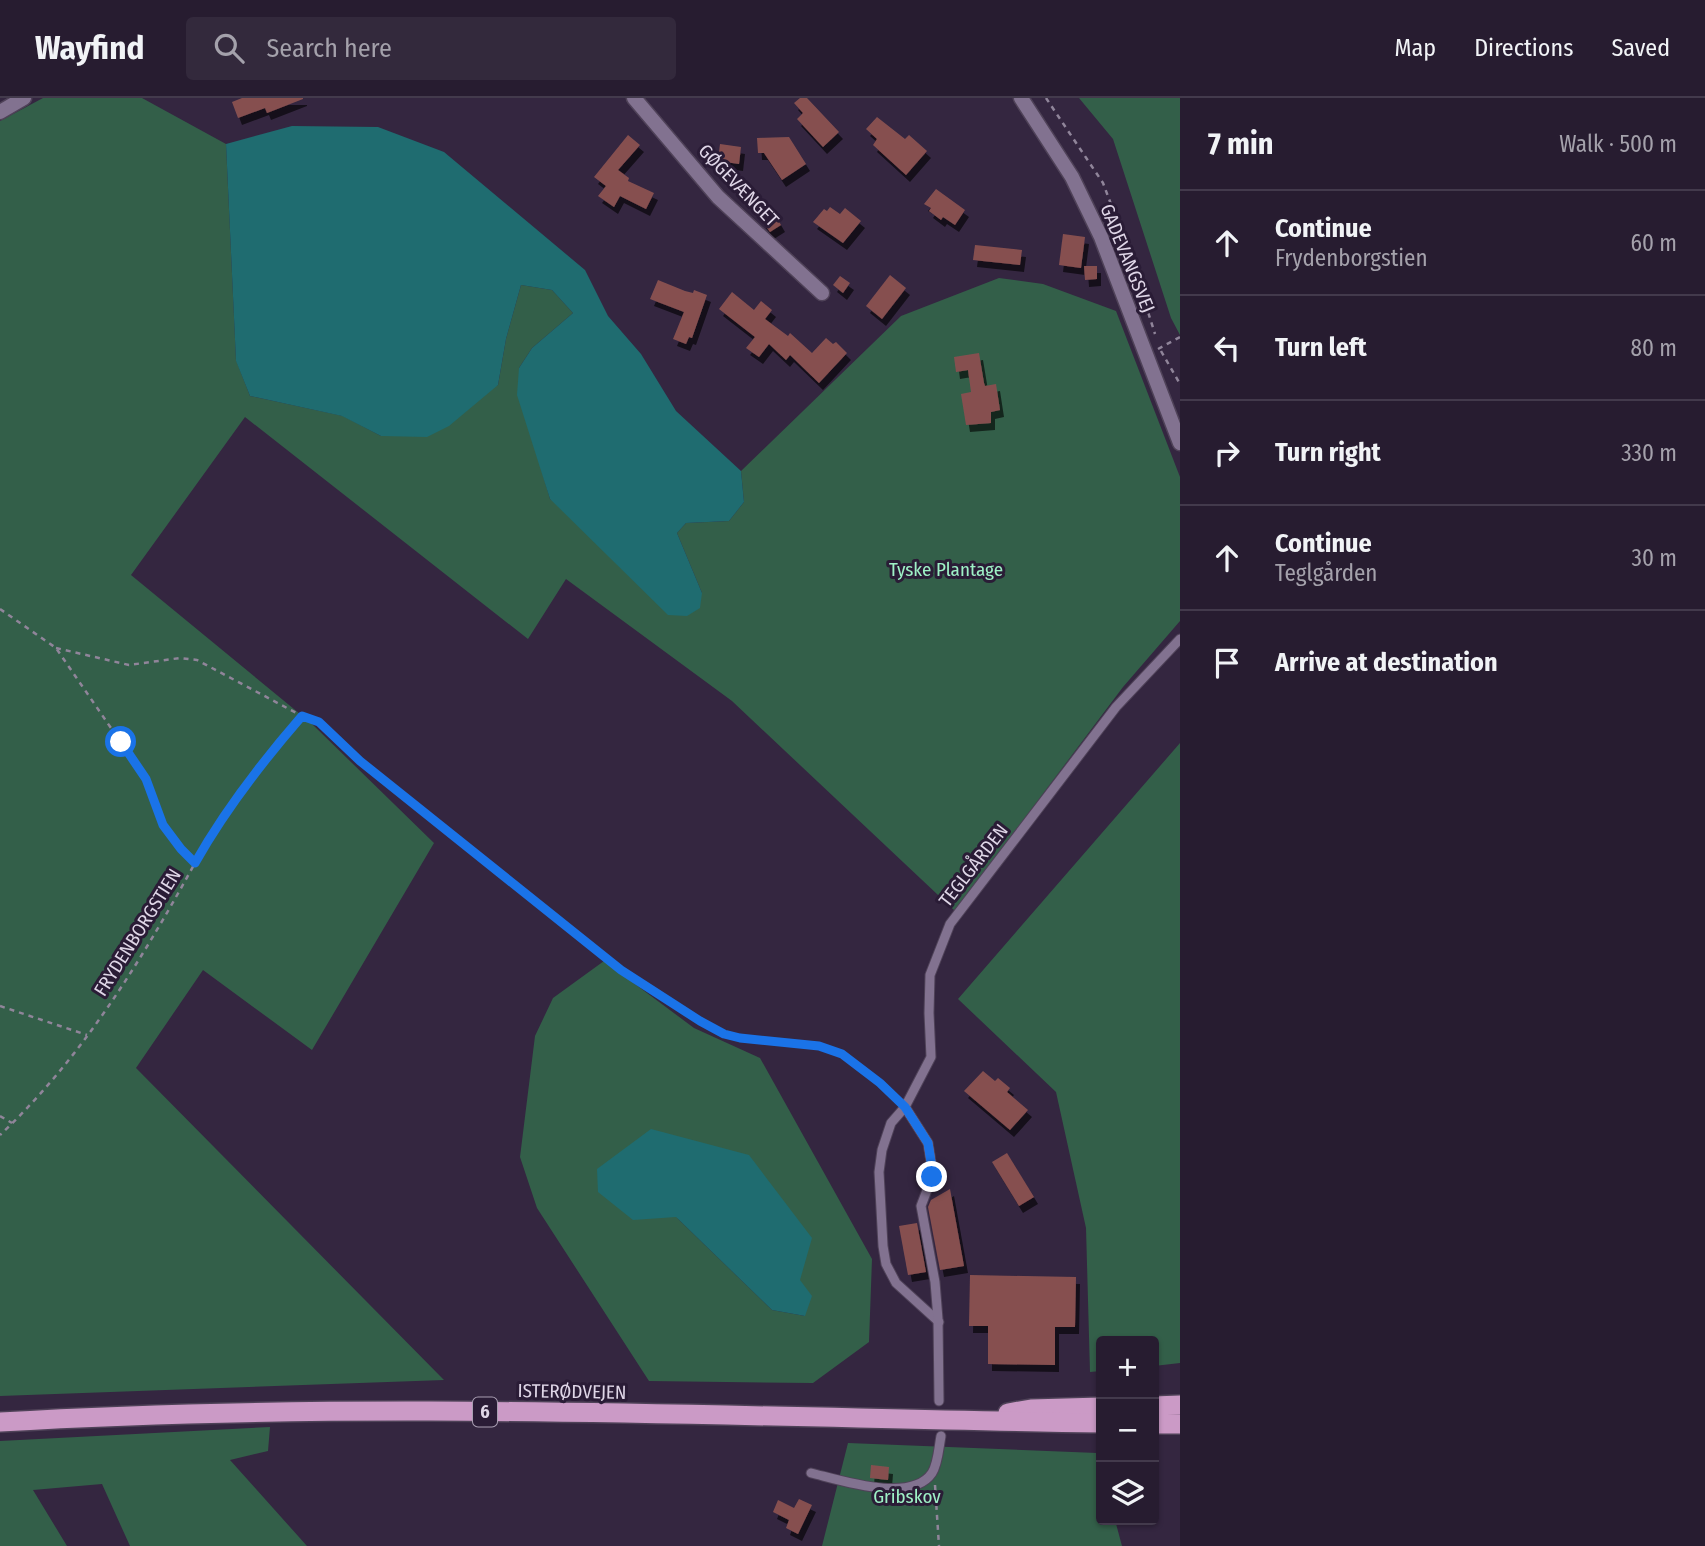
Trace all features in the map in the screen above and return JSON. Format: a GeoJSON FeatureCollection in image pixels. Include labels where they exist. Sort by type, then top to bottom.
{"type":"FeatureCollection","features":[{"type":"Feature","properties":{"kind":"highway"},"geometry":{"type":"LineString","coordinates":[[1159,1406],[1180,1405]]}},
{"type":"Feature","properties":{"kind":"highway"},"geometry":{"type":"LineString","coordinates":[[970,1421],[1031,1409],[1096,1407]]}},
{"type":"Feature","properties":{"kind":"highway","name":"ISTERØDVEJEN"},"geometry":{"type":"LineString","coordinates":[[0,1422],[117,1415],[379,1411],[1096,1423]]}},
{"type":"Feature","properties":{"kind":"highway"},"geometry":{"type":"LineString","coordinates":[[1159,1424],[1180,1424]]}},
{"type":"Feature","properties":{"kind":"street"},"geometry":{"type":"LineString","coordinates":[[0,112],[24,98]]}},
{"type":"Feature","properties":{"kind":"street","name":"GØGEVÆNGET"},"geometry":{"type":"LineString","coordinates":[[634,98],[718,197],[822,293]]}},
{"type":"Feature","properties":{"kind":"street","name":"GADEVANGSVEJ"},"geometry":{"type":"LineString","coordinates":[[1021,98],[1072,177],[1089,213],[1180,443]]}},
{"type":"Feature","properties":{"kind":"lane","name":"TEGLGÅRDEN"},"geometry":{"type":"LineString","coordinates":[[939,1322],[895,1283],[886,1264],[880,1161],[891,1123],[905,1107],[931,1057],[930,975],[950,924],[1116,707],[1180,639]]}},
{"type":"Feature","properties":{"kind":"lane"},"geometry":{"type":"LineString","coordinates":[[905,1107],[928,1143],[932,1168],[932,1177],[921,1206],[935,1282],[939,1322],[939,1401]]}},
{"type":"Feature","properties":{"kind":"lane"},"geometry":{"type":"LineString","coordinates":[[811,1473],[866,1487],[905,1488],[926,1480],[934,1472],[941,1436]]}},
{"type":"Feature","properties":{"kind":"path"},"geometry":{"type":"LineString","coordinates":[[1046,98],[1103,183],[1129,252],[1156,337]]}},
{"type":"Feature","properties":{"kind":"path"},"geometry":{"type":"LineString","coordinates":[[1146,355],[1180,337]]}},
{"type":"Feature","properties":{"kind":"path"},"geometry":{"type":"LineString","coordinates":[[1160,349],[1180,384]]}},
{"type":"Feature","properties":{"kind":"path","name":"FRYDENBORGSTIEN"},"geometry":{"type":"LineString","coordinates":[[0,610],[56,648],[146,779],[163,825],[195,863],[155,935],[88,1035],[31,1106],[0,1135]]}},
{"type":"Feature","properties":{"kind":"path"},"geometry":{"type":"LineString","coordinates":[[56,648],[129,665],[180,658],[197,660],[302,716],[319,722],[360,761],[621,970],[724,1034],[819,1046],[842,1054],[880,1083],[905,1107]]}},
{"type":"Feature","properties":{"kind":"path"},"geometry":{"type":"LineString","coordinates":[[195,863],[268,754],[302,716]]}},
{"type":"Feature","properties":{"kind":"path"},"geometry":{"type":"LineString","coordinates":[[0,1006],[88,1035]]}},
{"type":"Feature","properties":{"kind":"path"},"geometry":{"type":"LineString","coordinates":[[0,1116],[12,1123]]}},
{"type":"Feature","properties":{"kind":"path"},"geometry":{"type":"LineString","coordinates":[[934,1472],[939,1546]]}},
{"type":"Feature","properties":{"kind":"green space","name":"Tyske Plantage"},"geometry":{"type":"Polygon","coordinates":[[[43,98],[142,98],[226,144],[236,360],[250,396],[343,416],[381,436],[498,385],[506,339],[521,285],[552,290],[573,313],[532,348],[519,368],[536,451],[550,499],[702,593],[677,533],[686,523],[729,521],[744,502],[741,471],[901,316],[999,278],[1043,284],[1116,311],[1180,477],[1180,621],[1123,687],[955,911],[732,701],[566,579],[528,639],[245,417],[131,575],[311,723],[434,843],[312,1050],[203,970],[136,1068],[444,1380],[0,1396],[0,121],[43,98]]]}},
{"type":"Feature","properties":{"kind":"green space"},"geometry":{"type":"Polygon","coordinates":[[[1079,98],[1180,98],[1180,335],[1171,318],[1113,139],[1079,98]]]}},
{"type":"Feature","properties":{"kind":"green space"},"geometry":{"type":"Polygon","coordinates":[[[1180,743],[1180,1363],[1159,1365],[1159,1336],[1096,1336],[1096,1371],[1090,1372],[1086,1228],[1056,1092],[958,999],[1180,743]]]}},
{"type":"Feature","properties":{"kind":"green space"},"geometry":{"type":"Polygon","coordinates":[[[604,961],[694,1028],[760,1058],[872,1259],[869,1342],[813,1383],[649,1381],[537,1208],[520,1157],[535,1036],[553,998],[604,961]],[[676,1217],[772,1310],[805,1316],[676,1217]]]}},
{"type":"Feature","properties":{"kind":"green space"},"geometry":{"type":"Polygon","coordinates":[[[270,1427],[268,1451],[230,1460],[307,1546],[130,1546],[102,1484],[33,1490],[67,1546],[0,1546],[0,1441],[270,1427]]]}},
{"type":"Feature","properties":{"kind":"green space","name":"Gribskov"},"geometry":{"type":"Polygon","coordinates":[[[848,1443],[1096,1453],[1096,1525],[1116,1525],[1122,1546],[822,1546],[848,1443]]]}},
{"type":"Feature","properties":{"kind":"shaded area"},"geometry":{"type":"Polygon","coordinates":[[[292,126],[378,127],[444,152],[585,270],[608,316],[641,354],[676,411],[741,471],[744,502],[729,521],[686,523],[677,533],[702,593],[700,608],[687,616],[668,615],[550,499],[517,395],[519,368],[532,348],[573,313],[552,290],[521,285],[506,339],[498,385],[449,426],[427,437],[381,436],[342,416],[250,396],[236,361],[226,144],[292,126]]]}},
{"type":"Feature","properties":{"kind":"shaded area"},"geometry":{"type":"Polygon","coordinates":[[[651,1129],[749,1155],[812,1238],[800,1280],[812,1296],[805,1316],[772,1310],[676,1217],[633,1220],[598,1192],[597,1169],[651,1129]]]}},
{"type":"Feature","properties":{"kind":"building"},"geometry":{"type":"Polygon","coordinates":[[[242,98],[303,99],[267,113],[265,108],[238,118],[232,102],[242,98]]]}},
{"type":"Feature","properties":{"kind":"building"},"geometry":{"type":"Polygon","coordinates":[[[800,98],[807,98],[839,132],[823,147],[797,119],[803,113],[794,103],[800,98]]]}},
{"type":"Feature","properties":{"kind":"building"},"geometry":{"type":"Polygon","coordinates":[[[877,117],[905,139],[909,135],[927,151],[906,175],[873,145],[877,139],[866,129],[877,117]]]}},
{"type":"Feature","properties":{"kind":"building"},"geometry":{"type":"Polygon","coordinates":[[[628,135],[640,145],[618,170],[629,178],[628,181],[654,193],[646,209],[620,196],[614,207],[598,196],[606,186],[594,177],[628,135]]]}},
{"type":"Feature","properties":{"kind":"building"},"geometry":{"type":"Polygon","coordinates":[[[789,137],[806,164],[782,180],[764,153],[758,153],[757,138],[789,137]]]}},
{"type":"Feature","properties":{"kind":"building"},"geometry":{"type":"Polygon","coordinates":[[[720,144],[741,147],[739,164],[718,161],[720,144]]]}},
{"type":"Feature","properties":{"kind":"building"},"geometry":{"type":"Polygon","coordinates":[[[936,189],[965,210],[955,225],[943,217],[941,220],[924,204],[936,189]]]}},
{"type":"Feature","properties":{"kind":"building"},"geometry":{"type":"Polygon","coordinates":[[[830,207],[840,214],[845,208],[861,221],[843,243],[813,222],[824,209],[827,211],[830,207]]]}},
{"type":"Feature","properties":{"kind":"building"},"geometry":{"type":"Polygon","coordinates":[[[774,213],[781,225],[770,232],[762,221],[774,213]]]}},
{"type":"Feature","properties":{"kind":"building"},"geometry":{"type":"Polygon","coordinates":[[[1063,234],[1085,237],[1081,268],[1059,265],[1063,234]]]}},
{"type":"Feature","properties":{"kind":"building"},"geometry":{"type":"Polygon","coordinates":[[[975,245],[1022,250],[1020,265],[973,260],[975,245]]]}},
{"type":"Feature","properties":{"kind":"building"},"geometry":{"type":"Polygon","coordinates":[[[1084,266],[1097,266],[1097,279],[1085,280],[1084,266]]]}},
{"type":"Feature","properties":{"kind":"building"},"geometry":{"type":"Polygon","coordinates":[[[890,275],[906,288],[882,319],[866,306],[890,275]]]}},
{"type":"Feature","properties":{"kind":"building"},"geometry":{"type":"Polygon","coordinates":[[[840,276],[850,283],[843,293],[833,285],[840,276]]]}},
{"type":"Feature","properties":{"kind":"building"},"geometry":{"type":"Polygon","coordinates":[[[658,280],[685,291],[693,293],[694,290],[707,295],[692,338],[689,337],[686,344],[673,339],[684,312],[650,299],[658,280]]]}},
{"type":"Feature","properties":{"kind":"building"},"geometry":{"type":"Polygon","coordinates":[[[732,292],[754,310],[761,301],[772,310],[765,319],[788,336],[790,333],[812,353],[826,338],[833,344],[836,342],[847,353],[819,383],[790,355],[786,360],[769,344],[759,357],[746,348],[755,337],[719,309],[732,292]]]}},
{"type":"Feature","properties":{"kind":"building"},"geometry":{"type":"Polygon","coordinates":[[[979,353],[985,386],[996,384],[1000,410],[991,412],[991,423],[966,425],[961,394],[971,392],[968,370],[956,372],[954,357],[979,353]]]}},
{"type":"Feature","properties":{"kind":"building"},"geometry":{"type":"Polygon","coordinates":[[[983,1071],[1010,1088],[1007,1092],[1028,1110],[1010,1130],[964,1091],[983,1071]]]}},
{"type":"Feature","properties":{"kind":"building"},"geometry":{"type":"Polygon","coordinates":[[[1007,1153],[1034,1197],[1019,1206],[992,1162],[1007,1153]]]}},
{"type":"Feature","properties":{"kind":"building"},"geometry":{"type":"Polygon","coordinates":[[[950,1189],[964,1266],[940,1270],[928,1207],[931,1200],[950,1189]]]}},
{"type":"Feature","properties":{"kind":"building"},"geometry":{"type":"Polygon","coordinates":[[[917,1223],[926,1272],[908,1275],[899,1226],[917,1223]]]}},
{"type":"Feature","properties":{"kind":"building"},"geometry":{"type":"Polygon","coordinates":[[[970,1275],[1076,1277],[1075,1327],[1055,1327],[1055,1365],[988,1364],[988,1326],[969,1326],[970,1275]]]}},
{"type":"Feature","properties":{"kind":"building"},"geometry":{"type":"Polygon","coordinates":[[[871,1465],[889,1467],[888,1480],[870,1478],[871,1465]]]}},
{"type":"Feature","properties":{"kind":"building"},"geometry":{"type":"Polygon","coordinates":[[[799,1499],[812,1505],[798,1534],[786,1528],[789,1520],[773,1512],[778,1500],[794,1508],[799,1499]]]}},
{"type":"Feature","properties":{"kind":"route"},"geometry":{"type":"LineString","coordinates":[[121,742],[146,779],[163,825],[195,863],[268,754],[302,716],[319,722],[360,761],[621,970],[700,1021],[724,1034],[740,1038],[819,1046],[842,1054],[880,1083],[905,1107],[928,1143],[932,1177]]}}]}
